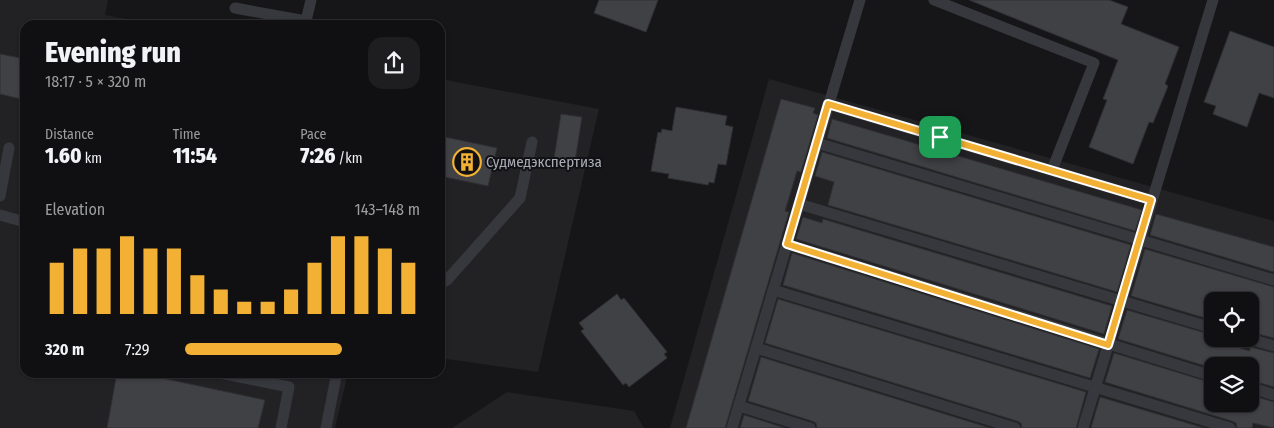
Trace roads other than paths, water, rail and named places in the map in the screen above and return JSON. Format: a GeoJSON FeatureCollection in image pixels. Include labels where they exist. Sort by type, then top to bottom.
{"type":"FeatureCollection","features":[{"type":"Feature","properties":{"kind":"lane"},"geometry":{"type":"LineString","coordinates":[[308,20],[311,0]]}},
{"type":"Feature","properties":{"kind":"lane"},"geometry":{"type":"LineString","coordinates":[[732,428],[860,0]]}},
{"type":"Feature","properties":{"kind":"lane"},"geometry":{"type":"LineString","coordinates":[[934,0],[1094,63],[1052,170]]}},
{"type":"Feature","properties":{"kind":"lane"},"geometry":{"type":"LineString","coordinates":[[1083,428],[1213,0]]}},
{"type":"Feature","properties":{"kind":"lane"},"geometry":{"type":"LineString","coordinates":[[235,8],[293,20]]}},
{"type":"Feature","properties":{"kind":"lane"},"geometry":{"type":"LineString","coordinates":[[828,104],[1151,200]]}},
{"type":"Feature","properties":{"kind":"lane"},"geometry":{"type":"LineString","coordinates":[[445,281],[520,198],[532,142]]}},
{"type":"Feature","properties":{"kind":"lane"},"geometry":{"type":"LineString","coordinates":[[817,143],[1274,280]]}},
{"type":"Feature","properties":{"kind":"lane"},"geometry":{"type":"LineString","coordinates":[[0,196],[9,148]]}},
{"type":"Feature","properties":{"kind":"lane"},"geometry":{"type":"LineString","coordinates":[[799,204],[1204,326]]}},
{"type":"Feature","properties":{"kind":"lane"},"geometry":{"type":"LineString","coordinates":[[0,215],[20,221]]}},
{"type":"Feature","properties":{"kind":"lane"},"geometry":{"type":"LineString","coordinates":[[787,244],[1204,374]]}},
{"type":"Feature","properties":{"kind":"lane"},"geometry":{"type":"LineString","coordinates":[[773,290],[1230,428]]}},
{"type":"Feature","properties":{"kind":"lane"},"geometry":{"type":"LineString","coordinates":[[1259,341],[1274,346]]}},
{"type":"Feature","properties":{"kind":"lane"},"geometry":{"type":"LineString","coordinates":[[756,348],[1015,428]]}},
{"type":"Feature","properties":{"kind":"lane"},"geometry":{"type":"LineString","coordinates":[[245,378],[289,387],[281,428]]}},
{"type":"Feature","properties":{"kind":"lane"},"geometry":{"type":"LineString","coordinates":[[326,428],[336,378]]}},
{"type":"Feature","properties":{"kind":"lane"},"geometry":{"type":"LineString","coordinates":[[1259,390],[1274,394]]}},
{"type":"Feature","properties":{"kind":"lane"},"geometry":{"type":"LineString","coordinates":[[738,406],[810,428]]}},
{"type":"Feature","properties":{"kind":"place","name":"Судмедэкспертиза"},"geometry":{"type":"Point","coordinates":[467,162]}}]}
